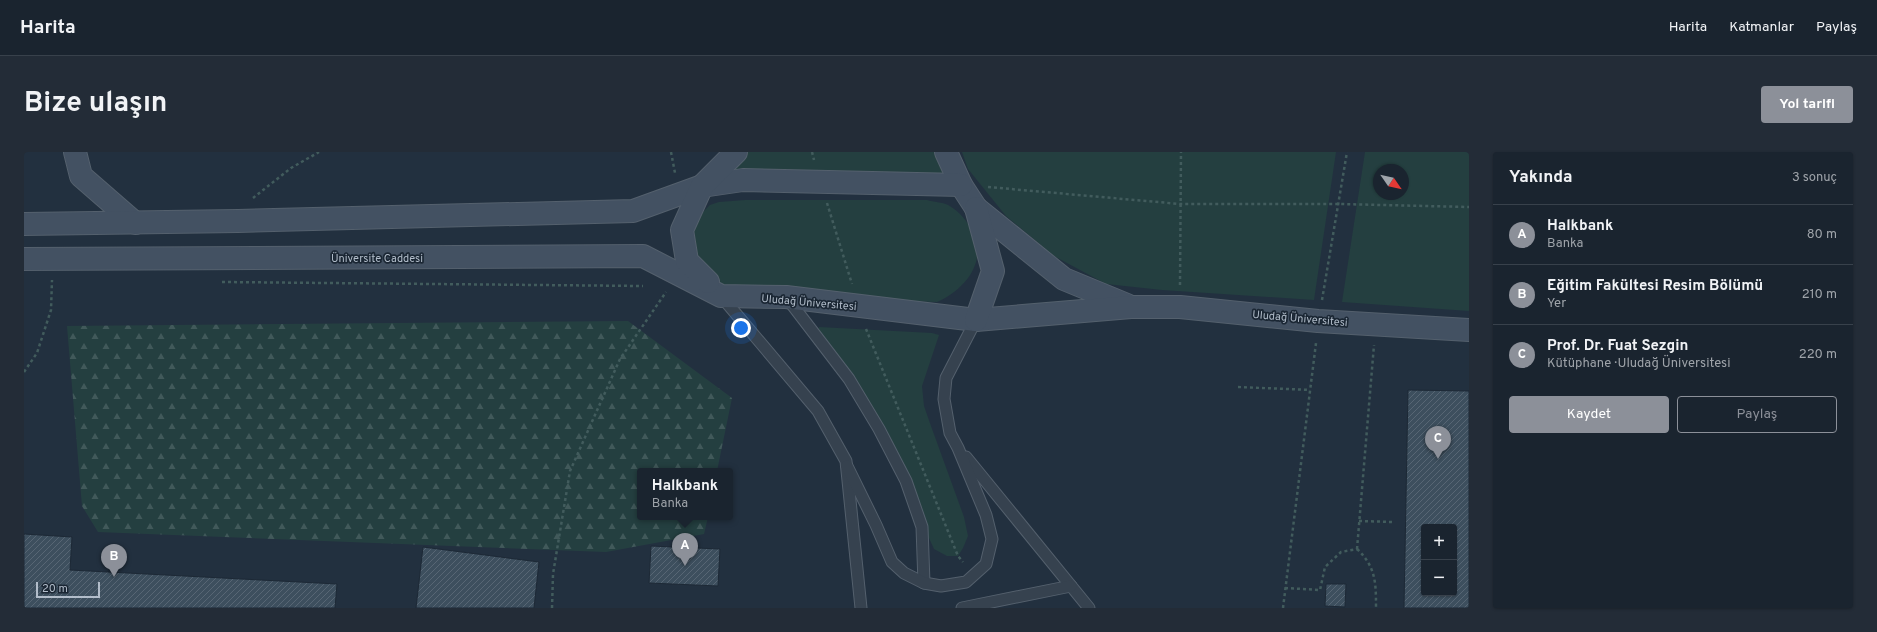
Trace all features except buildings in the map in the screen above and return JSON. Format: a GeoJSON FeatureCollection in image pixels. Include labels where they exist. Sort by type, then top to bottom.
{"type":"FeatureCollection","features":[{"type":"Feature","properties":{"kind":"street"},"geometry":{"type":"LineString","coordinates":[[75,152],[81,176],[135,223]]}},
{"type":"Feature","properties":{"kind":"street"},"geometry":{"type":"LineString","coordinates":[[721,296],[687,261],[682,230],[702,186],[736,152]]}},
{"type":"Feature","properties":{"kind":"street","name":"Uludağ Üniversitesi"},"geometry":{"type":"LineString","coordinates":[[946,152],[962,185],[976,208],[1064,279],[1131,307]]}},
{"type":"Feature","properties":{"kind":"street"},"geometry":{"type":"LineString","coordinates":[[24,224],[238,221],[632,211],[702,186],[743,180],[962,185]]}},
{"type":"Feature","properties":{"kind":"street"},"geometry":{"type":"LineString","coordinates":[[976,208],[993,271],[976,320]]}},
{"type":"Feature","properties":{"kind":"street","name":"Üniversite Caddesi"},"geometry":{"type":"LineString","coordinates":[[24,259],[52,270],[643,256],[721,296]]}},
{"type":"Feature","properties":{"kind":"street","name":"Uludağ Üniversitesi"},"geometry":{"type":"LineString","coordinates":[[721,296],[786,298],[976,320],[1131,307],[1180,307],[1318,321],[1469,330]]}},
{"type":"Feature","properties":{"kind":"lane"},"geometry":{"type":"LineString","coordinates":[[721,296],[818,411],[846,461],[861,608]]}},
{"type":"Feature","properties":{"kind":"lane"},"geometry":{"type":"LineString","coordinates":[[786,298],[849,379],[879,429],[906,481],[922,527],[924,583]]}},
{"type":"Feature","properties":{"kind":"lane"},"geometry":{"type":"LineString","coordinates":[[847,466],[876,525],[892,562],[904,573],[924,583],[941,586],[966,582],[986,564],[992,539],[986,515],[958,448],[950,433],[944,399],[946,378],[976,320]]}},
{"type":"Feature","properties":{"kind":"lane"},"geometry":{"type":"LineString","coordinates":[[958,448],[1088,608]]}},
{"type":"Feature","properties":{"kind":"lane"},"geometry":{"type":"LineString","coordinates":[[962,608],[1071,586]]}},
{"type":"Feature","properties":{"kind":"path"},"geometry":{"type":"LineString","coordinates":[[238,221],[246,204],[291,168],[319,152]]}},
{"type":"Feature","properties":{"kind":"path"},"geometry":{"type":"LineString","coordinates":[[671,153],[676,152]]}},
{"type":"Feature","properties":{"kind":"path"},"geometry":{"type":"LineString","coordinates":[[812,152],[867,330],[958,556],[975,574]]}},
{"type":"Feature","properties":{"kind":"path"},"geometry":{"type":"LineString","coordinates":[[1180,307],[1181,152]]}},
{"type":"Feature","properties":{"kind":"path"},"geometry":{"type":"LineString","coordinates":[[1283,608],[1318,321],[1348,152]]}},
{"type":"Feature","properties":{"kind":"path"},"geometry":{"type":"LineString","coordinates":[[962,185],[1180,204],[1339,204],[1469,207]]}},
{"type":"Feature","properties":{"kind":"path"},"geometry":{"type":"LineString","coordinates":[[45,281],[52,270]]}},
{"type":"Feature","properties":{"kind":"path"},"geometry":{"type":"LineString","coordinates":[[52,270],[60,281]]}},
{"type":"Feature","properties":{"kind":"path"},"geometry":{"type":"LineString","coordinates":[[24,372],[37,353],[51,310],[52,270]]}},
{"type":"Feature","properties":{"kind":"path"},"geometry":{"type":"LineString","coordinates":[[552,608],[553,574],[570,471],[620,358],[655,306],[680,274]]}},
{"type":"Feature","properties":{"kind":"path"},"geometry":{"type":"LineString","coordinates":[[218,282],[643,286]]}},
{"type":"Feature","properties":{"kind":"path"},"geometry":{"type":"LineString","coordinates":[[1357,550],[1375,324]]}},
{"type":"Feature","properties":{"kind":"path"},"geometry":{"type":"LineString","coordinates":[[1238,387],[1310,390]]}},
{"type":"Feature","properties":{"kind":"path"},"geometry":{"type":"LineString","coordinates":[[1359,521],[1393,522]]}},
{"type":"Feature","properties":{"kind":"path"},"geometry":{"type":"LineString","coordinates":[[1285,588],[1320,590],[1325,568],[1341,552],[1357,550],[1368,560],[1376,584],[1376,608]]}},
{"type":"Feature","properties":{"kind":"green space"},"geometry":{"type":"Polygon","coordinates":[[[736,152],[946,152],[961,185],[702,186],[736,152]]]}},
{"type":"Feature","properties":{"kind":"green space"},"geometry":{"type":"Polygon","coordinates":[[[962,152],[1336,152],[1314,300],[1162,290],[1106,284],[1054,256],[1006,216],[968,169],[962,152]]]}},
{"type":"Feature","properties":{"kind":"green space"},"geometry":{"type":"Polygon","coordinates":[[[1365,152],[1469,152],[1469,311],[1342,302],[1365,152]]]}},
{"type":"Feature","properties":{"kind":"green space"},"geometry":{"type":"Polygon","coordinates":[[[745,200],[927,200],[943,203],[958,212],[966,220],[970,227],[976,239],[978,250],[976,261],[966,281],[958,289],[937,302],[721,296],[687,261],[694,221],[710,205],[719,202],[745,200]]]}},
{"type":"Feature","properties":{"kind":"green space"},"geometry":{"type":"Polygon","coordinates":[[[628,321],[732,398],[718,468],[637,468],[637,520],[707,520],[704,534],[606,552],[98,532],[82,506],[67,326],[628,321]]]}},
{"type":"Feature","properties":{"kind":"green space"},"geometry":{"type":"Polygon","coordinates":[[[819,327],[932,333],[939,335],[922,386],[924,406],[964,517],[968,536],[958,556],[947,556],[934,549],[924,527],[904,471],[818,330],[819,327]]]}},
{"type":"Feature","properties":{"kind":"place","name":"Prof. Dr. Fuat Sezgin"},"geometry":{"type":"Point","coordinates":[1438,459]}},
{"type":"Feature","properties":{"kind":"place","name":"Halkbank"},"geometry":{"type":"Point","coordinates":[685,566]}},
{"type":"Feature","properties":{"kind":"place","name":"Eğitim Fakültesi Resim Bölümü"},"geometry":{"type":"Point","coordinates":[114,577]}}]}
